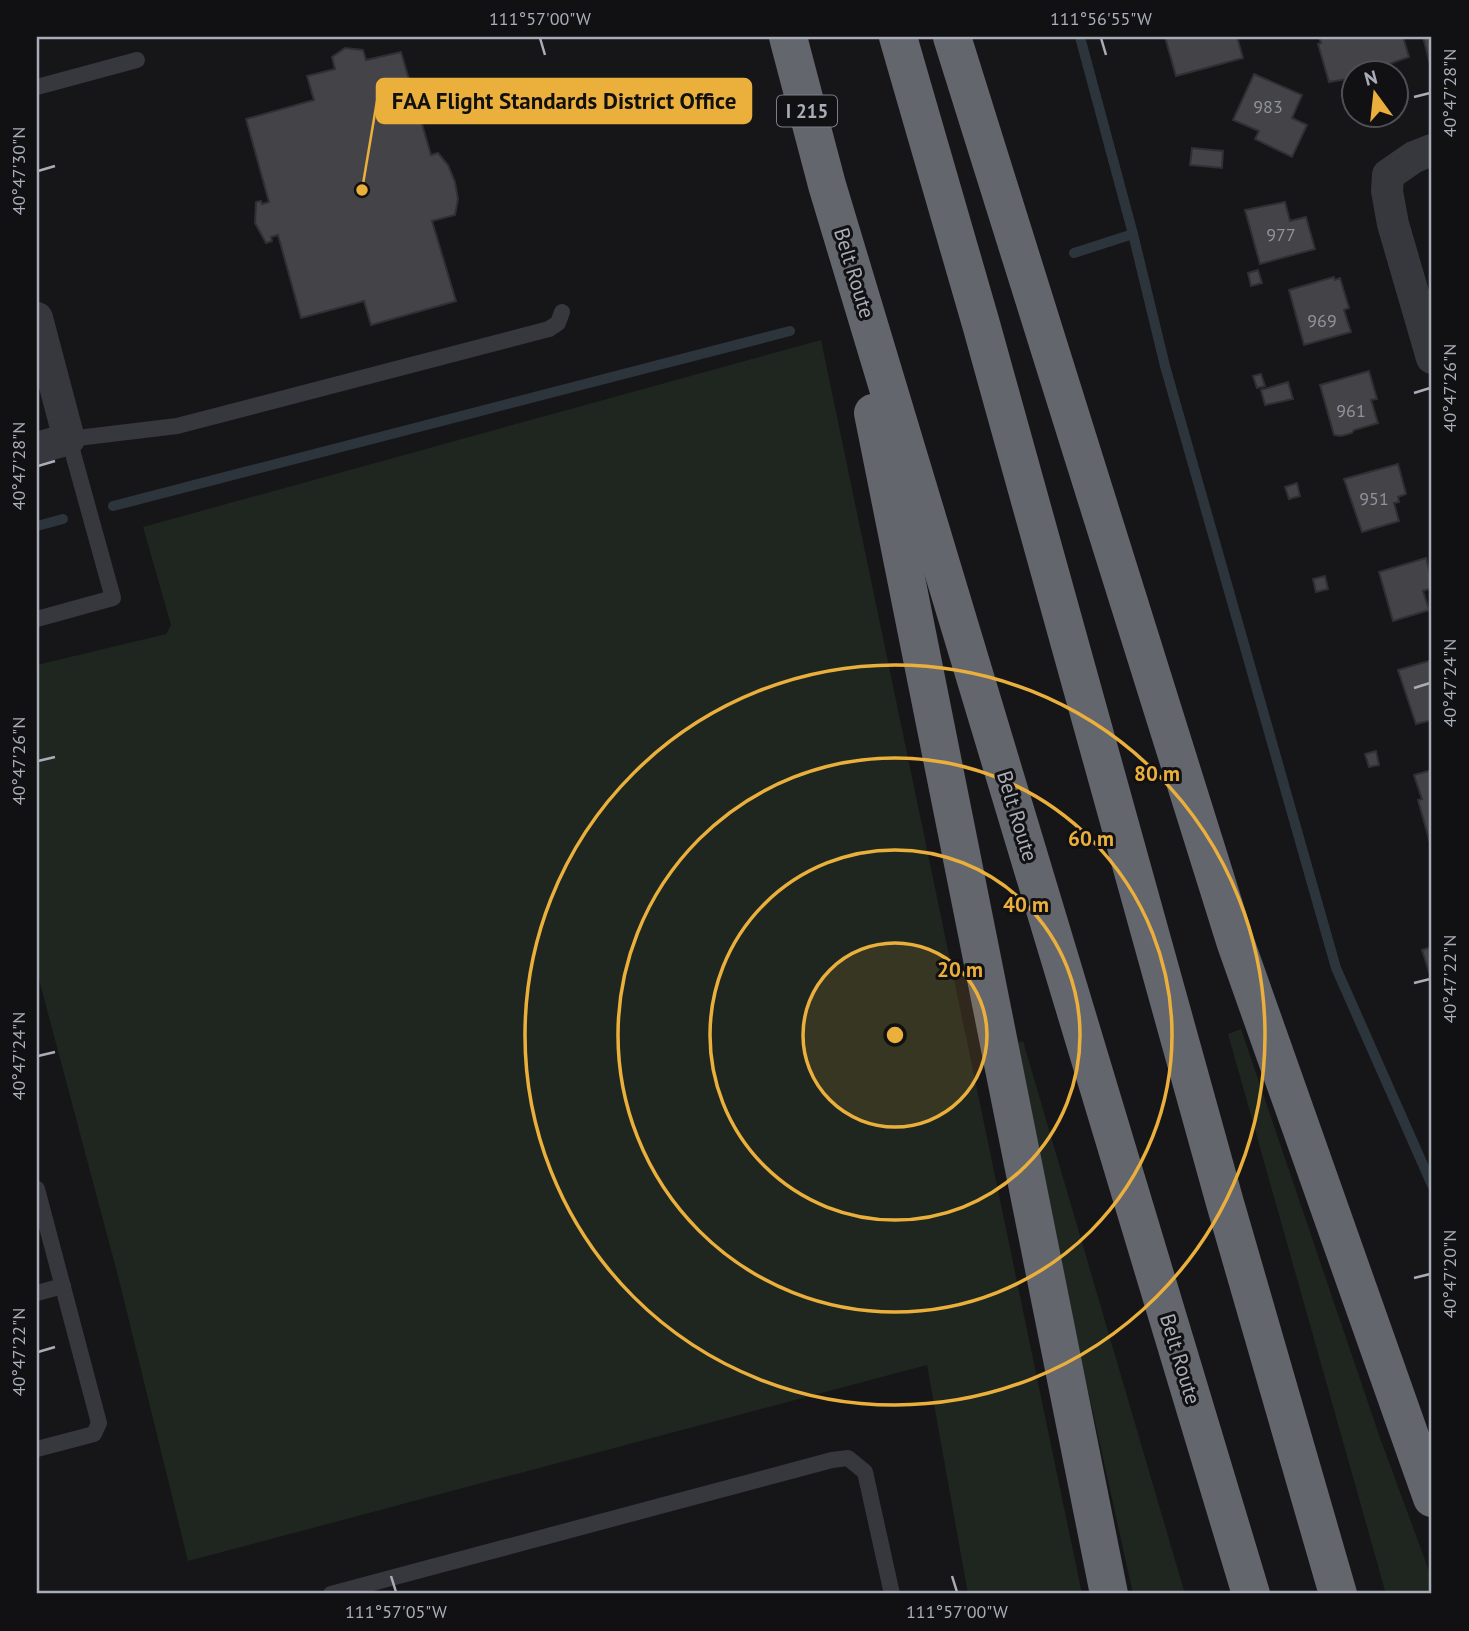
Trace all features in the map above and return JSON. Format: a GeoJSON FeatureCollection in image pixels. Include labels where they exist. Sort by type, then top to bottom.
{"type":"FeatureCollection","features":[{"type":"Feature","properties":{"kind":"highway","name":"Belt Route"},"geometry":{"type":"LineString","coordinates":[[788,37],[827,185],[1251,1594]]}},
{"type":"Feature","properties":{"kind":"highway"},"geometry":{"type":"LineString","coordinates":[[898,37],[981,324],[1225,1203],[1338,1594]]}},
{"type":"Feature","properties":{"kind":"highway"},"geometry":{"type":"LineString","coordinates":[[952,37],[1236,944],[1432,1498]]}},
{"type":"Feature","properties":{"kind":"highway"},"geometry":{"type":"LineString","coordinates":[[827,185],[1108,1594]]}},
{"type":"Feature","properties":{"kind":"street"},"geometry":{"type":"LineString","coordinates":[[1432,150],[1414,157],[1388,175],[1387,191],[1391,216],[1432,358]]}},
{"type":"Feature","properties":{"kind":"street"},"geometry":{"type":"LineString","coordinates":[[37,318],[69,439],[37,448]]}},
{"type":"Feature","properties":{"kind":"lane"},"geometry":{"type":"LineString","coordinates":[[37,87],[137,60]]}},
{"type":"Feature","properties":{"kind":"lane"},"geometry":{"type":"LineString","coordinates":[[37,619],[113,598],[69,439],[177,426],[549,329],[558,323],[562,312]]}},
{"type":"Feature","properties":{"kind":"lane"},"geometry":{"type":"LineString","coordinates":[[37,1189],[99,1423],[94,1434],[37,1449]]}},
{"type":"Feature","properties":{"kind":"lane"},"geometry":{"type":"LineString","coordinates":[[37,1293],[63,1286]]}},
{"type":"Feature","properties":{"kind":"lane"},"geometry":{"type":"LineString","coordinates":[[331,1594],[819,1463],[848,1458],[865,1472],[892,1594]]}},
{"type":"Feature","properties":{"kind":"shaded area"},"geometry":{"type":"Polygon","coordinates":[[[821,340],[1082,1594],[968,1594],[927,1365],[188,1561],[118,1276],[37,972],[37,665],[166,634],[171,625],[143,527],[821,340]]]}},
{"type":"Feature","properties":{"kind":"shaded area"},"geometry":{"type":"Polygon","coordinates":[[[1241,1029],[1379,1435],[1432,1579],[1432,1594],[1386,1594],[1228,1034],[1241,1029]]]}},
{"type":"Feature","properties":{"kind":"shaded area"},"geometry":{"type":"Polygon","coordinates":[[[1023,1041],[1185,1594],[1133,1594],[1012,1045],[1023,1041]]]}},
{"type":"Feature","properties":{"kind":"building"},"geometry":{"type":"Polygon","coordinates":[[[1165,37],[1237,37],[1243,58],[1176,76],[1165,37]]]}},
{"type":"Feature","properties":{"kind":"building"},"geometry":{"type":"Polygon","coordinates":[[[1319,37],[1403,37],[1409,57],[1401,60],[1340,60],[1340,80],[1329,82],[1318,44],[1321,43],[1319,37]]]}},
{"type":"Feature","properties":{"kind":"building"},"geometry":{"type":"Polygon","coordinates":[[[1423,37],[1432,37],[1432,72],[1423,37]]]}},
{"type":"Feature","properties":{"kind":"building"},"geometry":{"type":"Polygon","coordinates":[[[345,48],[363,50],[366,60],[401,52],[431,155],[438,153],[448,165],[458,199],[455,215],[432,221],[456,301],[371,325],[364,301],[301,318],[278,235],[271,237],[272,241],[266,243],[255,223],[256,202],[269,202],[246,119],[314,100],[307,76],[335,69],[332,57],[345,48]]]}},
{"type":"Feature","properties":{"kind":"building"},"geometry":{"type":"Polygon","coordinates":[[[1254,74],[1302,95],[1292,118],[1307,125],[1292,157],[1255,139],[1259,131],[1233,120],[1254,74]]]}},
{"type":"Feature","properties":{"kind":"building"},"geometry":{"type":"Polygon","coordinates":[[[1192,148],[1223,151],[1222,168],[1190,165],[1192,148]]]}},
{"type":"Feature","properties":{"kind":"building"},"geometry":{"type":"Polygon","coordinates":[[[1285,202],[1290,221],[1306,217],[1315,249],[1260,264],[1245,210],[1285,202]]]}},
{"type":"Feature","properties":{"kind":"building"},"geometry":{"type":"Polygon","coordinates":[[[1258,270],[1262,283],[1251,286],[1248,273],[1258,270]]]}},
{"type":"Feature","properties":{"kind":"building"},"geometry":{"type":"Polygon","coordinates":[[[1334,277],[1335,280],[1340,278],[1349,308],[1344,310],[1351,332],[1304,345],[1289,290],[1334,277]]]}},
{"type":"Feature","properties":{"kind":"building"},"geometry":{"type":"Polygon","coordinates":[[[1369,371],[1377,399],[1371,400],[1378,423],[1341,436],[1334,435],[1320,385],[1369,371]]]}},
{"type":"Feature","properties":{"kind":"building"},"geometry":{"type":"Polygon","coordinates":[[[1261,374],[1265,386],[1257,388],[1253,376],[1261,374]]]}},
{"type":"Feature","properties":{"kind":"building"},"geometry":{"type":"Polygon","coordinates":[[[1288,382],[1293,399],[1265,405],[1261,390],[1288,382]]]}},
{"type":"Feature","properties":{"kind":"building"},"geometry":{"type":"Polygon","coordinates":[[[1398,464],[1406,494],[1398,497],[1399,502],[1394,503],[1399,521],[1362,532],[1344,479],[1398,464]]]}},
{"type":"Feature","properties":{"kind":"building"},"geometry":{"type":"Polygon","coordinates":[[[1297,483],[1300,496],[1289,499],[1285,487],[1297,483]]]}},
{"type":"Feature","properties":{"kind":"building"},"geometry":{"type":"Polygon","coordinates":[[[1426,558],[1432,588],[1423,591],[1429,610],[1393,621],[1379,572],[1426,558]]]}},
{"type":"Feature","properties":{"kind":"building"},"geometry":{"type":"Polygon","coordinates":[[[1325,576],[1328,589],[1316,592],[1313,579],[1325,576]]]}},
{"type":"Feature","properties":{"kind":"building"},"geometry":{"type":"Polygon","coordinates":[[[1432,660],[1432,720],[1416,724],[1398,670],[1432,660]]]}},
{"type":"Feature","properties":{"kind":"building"},"geometry":{"type":"Polygon","coordinates":[[[1376,751],[1379,765],[1369,767],[1365,754],[1376,751]]]}},
{"type":"Feature","properties":{"kind":"building"},"geometry":{"type":"Polygon","coordinates":[[[1432,770],[1432,850],[1418,800],[1422,799],[1414,775],[1432,770]]]}},
{"type":"Feature","properties":{"kind":"building"},"geometry":{"type":"Polygon","coordinates":[[[1432,947],[1432,971],[1429,972],[1422,950],[1432,947]]]}},
{"type":"Feature","properties":{"kind":"waterway"},"geometry":{"type":"LineString","coordinates":[[1080,37],[1165,366],[1336,968],[1432,1185]]}},
{"type":"Feature","properties":{"kind":"waterway"},"geometry":{"type":"LineString","coordinates":[[1074,253],[1133,234]]}},
{"type":"Feature","properties":{"kind":"waterway"},"geometry":{"type":"LineString","coordinates":[[113,506],[790,331]]}},
{"type":"Feature","properties":{"kind":"waterway"},"geometry":{"type":"LineString","coordinates":[[37,526],[63,519]]}},
{"type":"Feature","properties":{"kind":"place","name":"FAA Flight Standards District Office"},"geometry":{"type":"Point","coordinates":[362,190]}}]}
